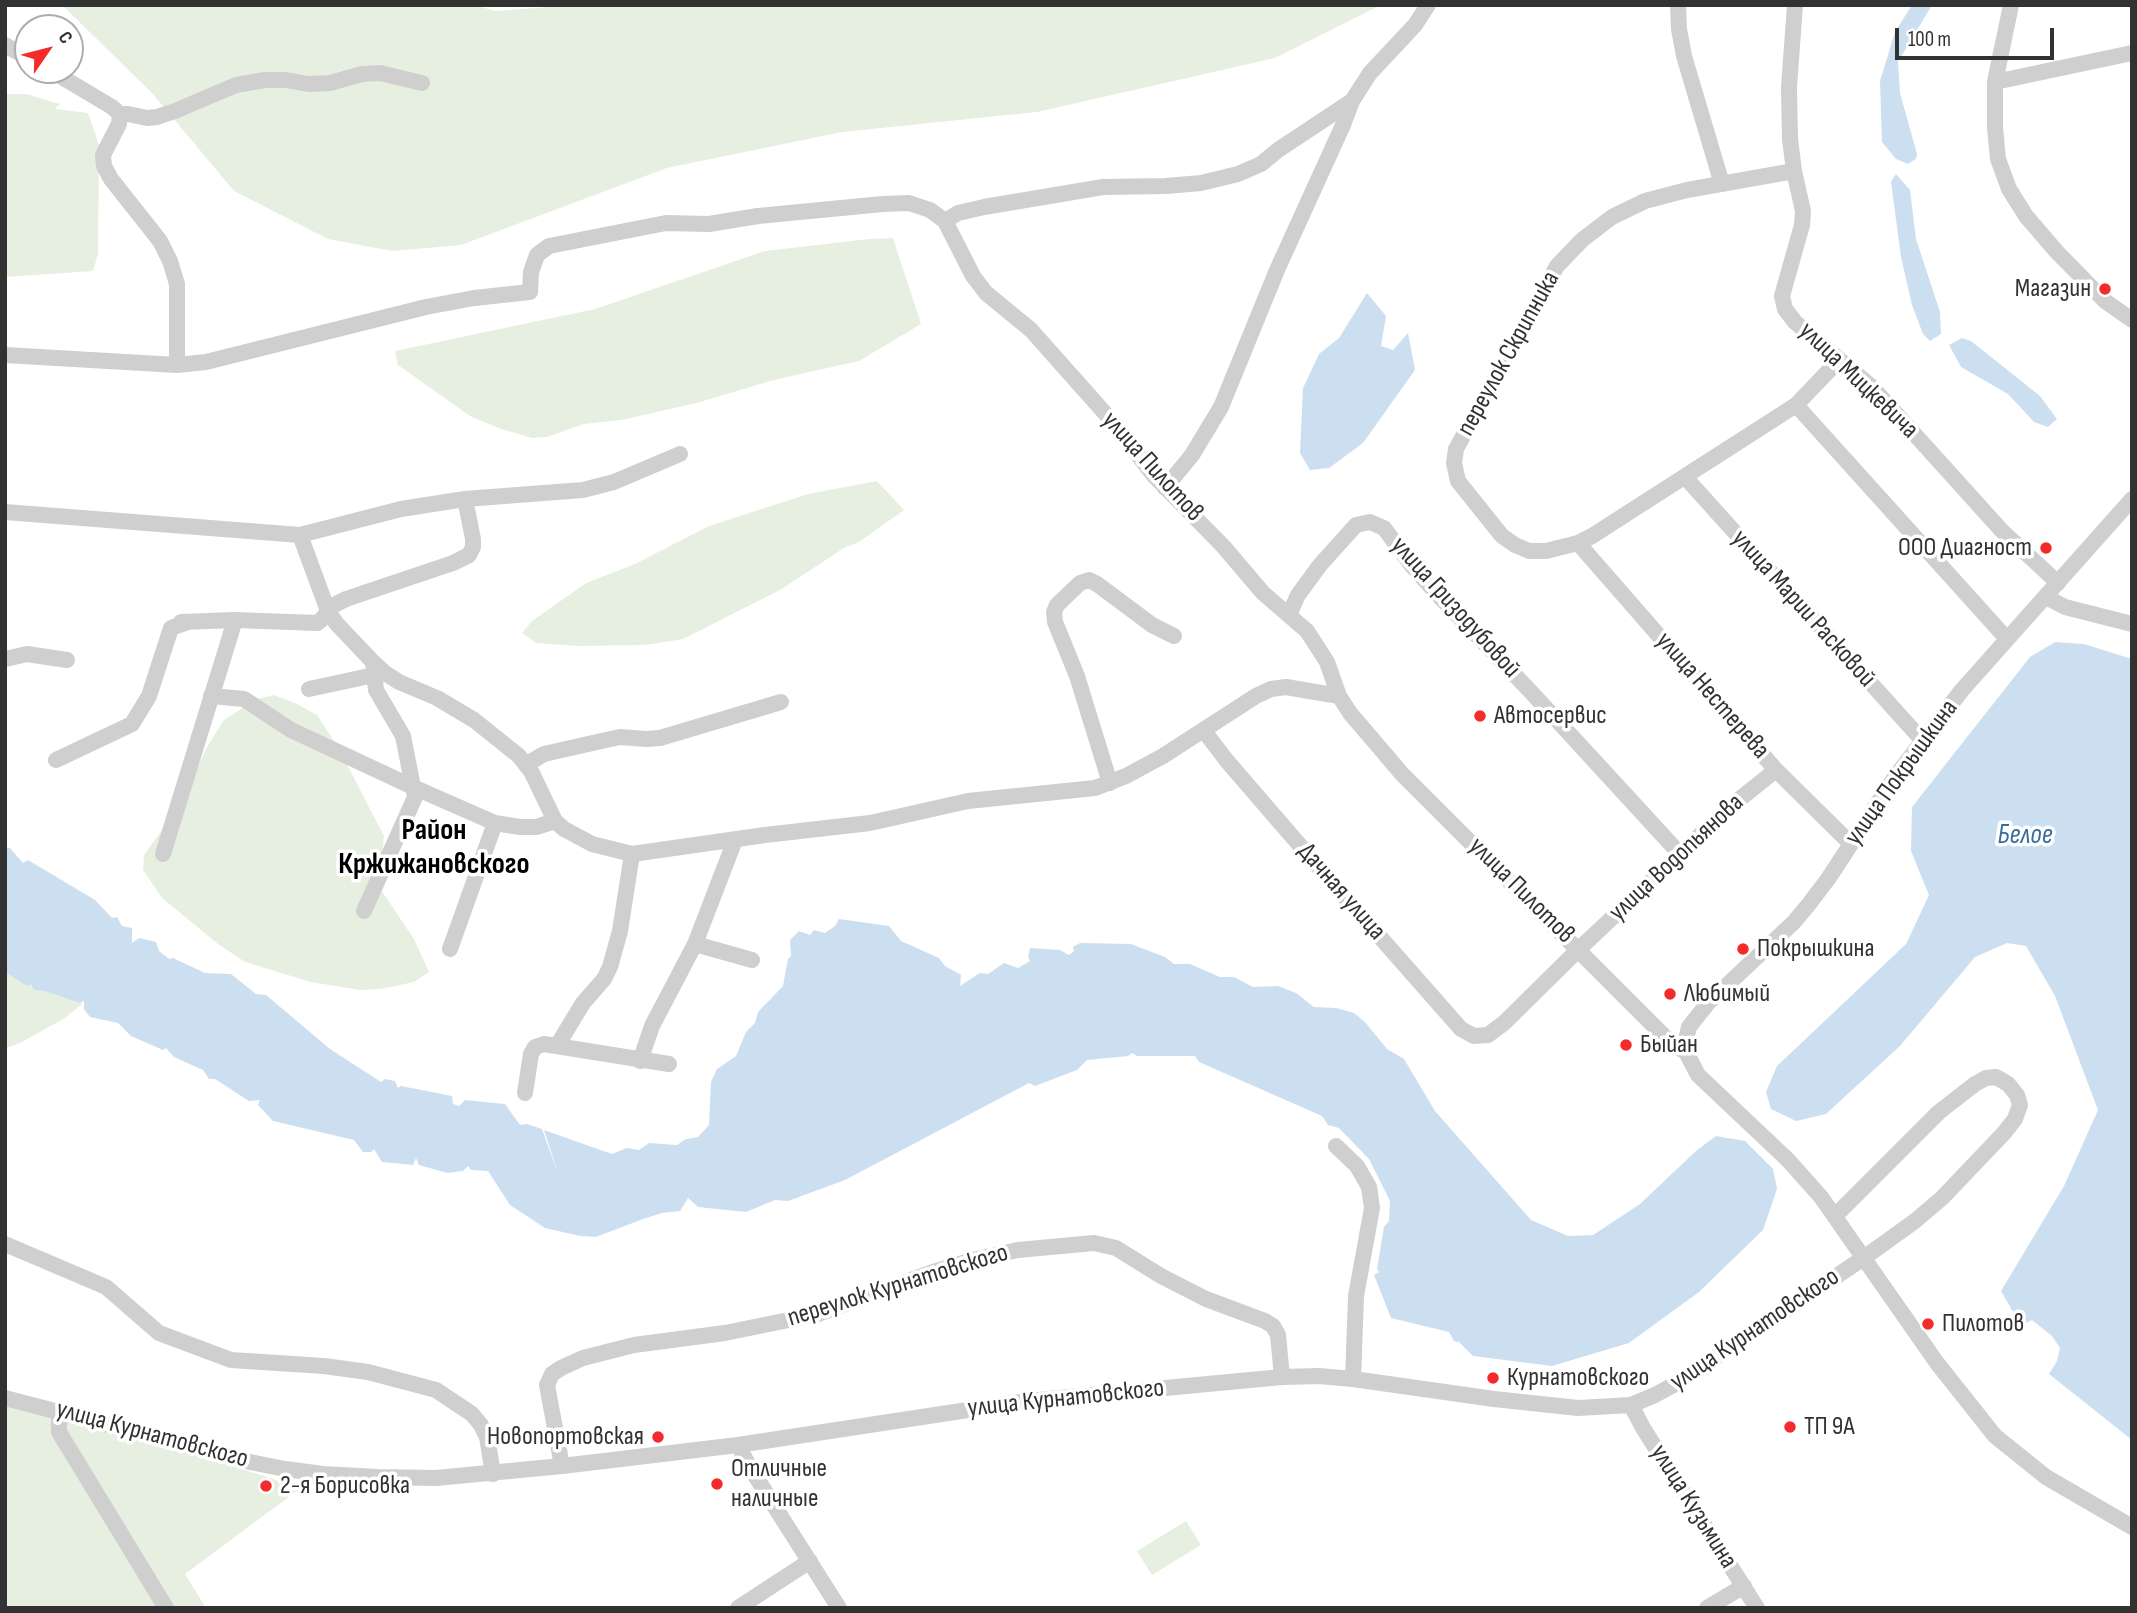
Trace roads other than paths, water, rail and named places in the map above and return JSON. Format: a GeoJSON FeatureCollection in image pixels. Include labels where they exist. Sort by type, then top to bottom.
{"type":"FeatureCollection","features":[{"type":"Feature","properties":{"kind":"street"},"geometry":{"type":"LineString","coordinates":[[1165,488],[1192,455],[1221,407],[1277,270],[1352,101],[1370,73],[1415,25],[1428,5]]}},
{"type":"Feature","properties":{"kind":"street"},"geometry":{"type":"LineString","coordinates":[[1678,5],[1684,55],[1722,184]]}},
{"type":"Feature","properties":{"kind":"street","name":"улица Мицкевича"},"geometry":{"type":"LineString","coordinates":[[1795,5],[1788,87],[1790,139],[1803,211],[1802,225],[1782,296],[1785,309],[1795,322],[1872,387],[2002,531],[2058,583]]}},
{"type":"Feature","properties":{"kind":"street"},"geometry":{"type":"LineString","coordinates":[[2011,5],[1995,82],[1994,127],[1998,159],[2009,189],[2026,216],[2056,251],[2105,301],[2132,320]]}},
{"type":"Feature","properties":{"kind":"street"},"geometry":{"type":"LineString","coordinates":[[1995,82],[2132,53]]}},
{"type":"Feature","properties":{"kind":"street"},"geometry":{"type":"LineString","coordinates":[[73,84],[120,114],[147,118],[175,111],[236,85],[265,79],[308,84],[330,83],[362,74],[380,73],[422,83]]}},
{"type":"Feature","properties":{"kind":"street"},"geometry":{"type":"LineString","coordinates":[[5,355],[177,365],[238,356],[426,307],[530,292],[531,272],[537,255],[549,246],[666,223],[709,224],[758,216],[909,203],[930,210],[945,221],[958,213],[984,207],[1103,187],[1200,183],[1238,174],[1261,164],[1352,101]]}},
{"type":"Feature","properties":{"kind":"street"},"geometry":{"type":"LineString","coordinates":[[120,114],[119,124],[103,155],[104,166],[160,242],[170,261],[177,284],[177,365]]}},
{"type":"Feature","properties":{"kind":"street","name":"переулок Скрипника"},"geometry":{"type":"LineString","coordinates":[[1794,172],[1645,201],[1612,217],[1582,240],[1557,266],[1455,449],[1454,463],[1458,481],[1502,536],[1515,545],[1529,551],[1546,551],[1578,542],[1796,405],[1839,360]]}},
{"type":"Feature","properties":{"kind":"street","name":"улица Пилотов"},"geometry":{"type":"LineString","coordinates":[[945,221],[973,276],[986,293],[1031,330],[1111,420],[1165,488],[1223,546],[1263,593],[1307,631],[1327,662],[1339,696],[1350,713],[1402,774],[1674,1045],[1686,1052],[1698,1075],[1788,1160],[1835,1216],[1937,1363],[1995,1436],[2046,1477],[2132,1527]]}},
{"type":"Feature","properties":{"kind":"street"},"geometry":{"type":"LineString","coordinates":[[1796,405],[2007,639]]}},
{"type":"Feature","properties":{"kind":"street"},"geometry":{"type":"LineString","coordinates":[[5,512],[300,535],[401,509],[465,499],[583,490],[614,482],[680,454]]}},
{"type":"Feature","properties":{"kind":"street","name":"улица Марии Расковой"},"geometry":{"type":"LineString","coordinates":[[1685,477],[1922,740]]}},
{"type":"Feature","properties":{"kind":"street"},"geometry":{"type":"LineString","coordinates":[[56,760],[131,724],[149,696],[171,628],[184,622],[234,620],[317,623],[334,605],[346,599],[453,564],[469,555],[473,547],[465,499]]}},
{"type":"Feature","properties":{"kind":"street","name":"улица Покрышкина"},"geometry":{"type":"LineString","coordinates":[[1686,1052],[1689,1027],[1695,1018],[1794,922],[1829,879],[1922,740],[1962,690],[2132,499]]}},
{"type":"Feature","properties":{"kind":"street","name":"улица Гризодубовой"},"geometry":{"type":"LineString","coordinates":[[1290,615],[1298,596],[1320,565],[1356,526],[1370,522],[1384,528],[1412,566],[1440,597],[1680,854]]}},
{"type":"Feature","properties":{"kind":"street"},"geometry":{"type":"LineString","coordinates":[[300,535],[328,611],[373,669],[376,690],[403,736],[415,797],[364,911]]}},
{"type":"Feature","properties":{"kind":"street","name":"улица Нестерева"},"geometry":{"type":"LineString","coordinates":[[1578,542],[1776,770],[1851,844]]}},
{"type":"Feature","properties":{"kind":"street"},"geometry":{"type":"LineString","coordinates":[[1110,783],[1077,676],[1055,622],[1054,612],[1057,605],[1080,583],[1089,580],[1152,625],[1174,636]]}},
{"type":"Feature","properties":{"kind":"street"},"geometry":{"type":"LineString","coordinates":[[2046,597],[2065,607],[2132,624]]}},
{"type":"Feature","properties":{"kind":"street"},"geometry":{"type":"LineString","coordinates":[[163,854],[234,620]]}},
{"type":"Feature","properties":{"kind":"street"},"geometry":{"type":"LineString","coordinates":[[5,659],[27,654],[67,660]]}},
{"type":"Feature","properties":{"kind":"street"},"geometry":{"type":"LineString","coordinates":[[309,689],[373,669],[437,698],[474,720],[527,764],[555,821],[564,829],[592,844],[632,854],[870,823],[968,801],[1095,788],[1151,762],[1271,689],[1286,687],[1339,696]]}},
{"type":"Feature","properties":{"kind":"street"},"geometry":{"type":"LineString","coordinates":[[211,696],[244,699],[291,730],[495,823],[536,827],[555,821]]}},
{"type":"Feature","properties":{"kind":"street"},"geometry":{"type":"LineString","coordinates":[[527,764],[544,754],[620,737],[660,738],[781,702]]}},
{"type":"Feature","properties":{"kind":"street","name":"Дачная улица"},"geometry":{"type":"LineString","coordinates":[[1204,731],[1266,808],[1461,1029],[1474,1037],[1488,1035]]}},
{"type":"Feature","properties":{"kind":"street","name":"улица Водопьянова"},"geometry":{"type":"LineString","coordinates":[[1488,1035],[1504,1023],[1731,806],[1776,770]]}},
{"type":"Feature","properties":{"kind":"street"},"geometry":{"type":"LineString","coordinates":[[450,949],[495,823]]}},
{"type":"Feature","properties":{"kind":"street"},"geometry":{"type":"LineString","coordinates":[[640,1061],[652,1027],[695,944],[736,840]]}},
{"type":"Feature","properties":{"kind":"street"},"geometry":{"type":"LineString","coordinates":[[557,1046],[583,1003],[604,979],[610,967],[620,931],[632,854]]}},
{"type":"Feature","properties":{"kind":"street"},"geometry":{"type":"LineString","coordinates":[[695,944],[752,960]]}},
{"type":"Feature","properties":{"kind":"street"},"geometry":{"type":"LineString","coordinates":[[525,1093],[531,1054],[535,1047],[544,1044],[669,1064]]}},
{"type":"Feature","properties":{"kind":"street","name":"улица Курнатовского"},"geometry":{"type":"LineString","coordinates":[[5,1398],[285,1469],[377,1477],[436,1478],[493,1474],[738,1445],[1027,1401],[1282,1377],[1353,1378],[1578,1408],[1631,1405],[1679,1382],[1914,1221],[1942,1198],[2004,1133],[2015,1119],[2020,1105],[2017,1095],[2008,1084],[1996,1077],[1986,1078],[1975,1084],[1939,1112],[1835,1216]]}},
{"type":"Feature","properties":{"kind":"street"},"geometry":{"type":"LineString","coordinates":[[1336,1146],[1357,1166],[1369,1187],[1372,1208],[1356,1296],[1353,1378]]}},
{"type":"Feature","properties":{"kind":"street","name":"переулок Курнатовского"},"geometry":{"type":"LineString","coordinates":[[562,1466],[547,1385],[552,1374],[561,1368],[583,1358],[621,1348],[725,1333],[818,1314],[973,1259],[1018,1250],[1084,1243],[1116,1248],[1161,1276],[1206,1299],[1273,1326],[1278,1335],[1282,1377]]}},
{"type":"Feature","properties":{"kind":"street"},"geometry":{"type":"LineString","coordinates":[[5,1244],[106,1287],[159,1333],[231,1360],[324,1366],[368,1372],[436,1390],[472,1414],[481,1424],[487,1437],[493,1474]]}},
{"type":"Feature","properties":{"kind":"street","name":"улица Кузьмина"},"geometry":{"type":"LineString","coordinates":[[1631,1405],[1757,1608]]}},
{"type":"Feature","properties":{"kind":"street"},"geometry":{"type":"LineString","coordinates":[[59,1411],[59,1432],[166,1608]]}},
{"type":"Feature","properties":{"kind":"street"},"geometry":{"type":"LineString","coordinates":[[738,1445],[839,1608]]}},
{"type":"Feature","properties":{"kind":"street"},"geometry":{"type":"LineString","coordinates":[[738,1608],[810,1561]]}},
{"type":"Feature","properties":{"kind":"street"},"geometry":{"type":"LineString","coordinates":[[1707,1608],[1744,1586]]}},
{"type":"Feature","properties":{"kind":"water"},"geometry":{"type":"Polygon","coordinates":[[[1912,5],[1932,5],[1898,62],[1900,93],[1917,154],[1916,159],[1908,164],[1896,159],[1882,142],[1880,81],[1895,32],[1912,5]]]}},
{"type":"Feature","properties":{"kind":"water"},"geometry":{"type":"Polygon","coordinates":[[[1896,174],[1910,190],[1916,239],[1940,312],[1941,334],[1930,341],[1923,334],[1912,305],[1901,257],[1891,182],[1896,174]]]}},
{"type":"Feature","properties":{"kind":"water"},"geometry":{"type":"Polygon","coordinates":[[[1367,293],[1386,316],[1381,346],[1393,350],[1408,333],[1415,370],[1363,443],[1329,468],[1310,470],[1300,453],[1303,388],[1319,354],[1339,338],[1367,293]]]}},
{"type":"Feature","properties":{"kind":"water"},"geometry":{"type":"Polygon","coordinates":[[[1962,338],[1971,341],[2040,396],[2057,419],[2048,427],[2034,422],[2008,394],[1961,367],[1949,345],[1962,338]]]}},
{"type":"Feature","properties":{"kind":"water","name":"Белое"},"geometry":{"type":"Polygon","coordinates":[[[2055,642],[2084,644],[2132,659],[2132,1440],[2049,1374],[2057,1361],[2060,1348],[2052,1336],[2032,1320],[2021,1326],[2001,1291],[2064,1186],[2098,1110],[2055,996],[2026,946],[2007,943],[1975,957],[1900,1046],[1826,1114],[1796,1121],[1771,1109],[1766,1092],[1777,1066],[1906,944],[1929,895],[1911,851],[1912,807],[2030,657],[2055,642]]]}},
{"type":"Feature","properties":{"kind":"water"},"geometry":{"type":"Polygon","coordinates":[[[5,847],[10,848],[23,863],[28,860],[95,900],[112,918],[117,917],[122,926],[132,928],[132,943],[139,938],[156,942],[159,951],[169,959],[173,958],[205,973],[231,974],[256,994],[266,995],[330,1049],[381,1082],[385,1079],[395,1081],[398,1088],[401,1086],[452,1096],[453,1104],[459,1106],[465,1100],[505,1104],[520,1125],[527,1124],[542,1129],[558,1173],[544,1130],[612,1154],[627,1148],[639,1150],[649,1143],[677,1145],[686,1139],[698,1137],[709,1125],[711,1082],[717,1069],[736,1056],[746,1032],[755,1023],[758,1012],[783,986],[788,959],[791,956],[790,940],[799,931],[810,935],[814,930],[825,933],[835,926],[839,919],[889,926],[901,941],[939,958],[945,966],[961,975],[960,986],[980,973],[988,974],[1004,963],[1018,968],[1030,961],[1030,948],[1060,950],[1069,955],[1074,951],[1073,947],[1080,943],[1131,944],[1165,957],[1174,964],[1190,964],[1220,977],[1234,977],[1253,987],[1278,986],[1296,993],[1314,1007],[1336,1008],[1354,1013],[1387,1049],[1404,1059],[1435,1111],[1531,1220],[1568,1236],[1593,1235],[1640,1204],[1697,1150],[1716,1136],[1745,1141],[1773,1169],[1777,1189],[1763,1230],[1699,1292],[1629,1343],[1552,1366],[1473,1356],[1459,1342],[1454,1341],[1449,1332],[1391,1318],[1374,1275],[1379,1272],[1377,1269],[1384,1227],[1389,1221],[1390,1201],[1369,1159],[1339,1128],[1328,1125],[1322,1116],[1199,1062],[1195,1056],[1137,1056],[1132,1053],[1128,1056],[1087,1060],[1077,1070],[1035,1086],[1029,1083],[845,1180],[788,1201],[775,1200],[746,1212],[698,1207],[688,1198],[680,1211],[662,1213],[596,1237],[580,1236],[545,1228],[510,1205],[488,1171],[471,1170],[468,1166],[463,1171],[447,1173],[419,1165],[416,1158],[413,1165],[382,1162],[374,1149],[371,1152],[363,1152],[354,1140],[273,1121],[258,1105],[260,1100],[249,1101],[215,1079],[209,1079],[203,1070],[174,1057],[166,1048],[163,1050],[131,1036],[118,1023],[90,1017],[84,1009],[84,1001],[80,1003],[34,990],[31,984],[27,986],[5,972],[5,847]]]}},
{"type":"Feature","properties":{"kind":"place","name":"Магазин"},"geometry":{"type":"Point","coordinates":[2105,289]}},
{"type":"Feature","properties":{"kind":"place","name":"ООО Диагност"},"geometry":{"type":"Point","coordinates":[2046,548]}},
{"type":"Feature","properties":{"kind":"place","name":"Автосервис"},"geometry":{"type":"Point","coordinates":[1480,716]}},
{"type":"Feature","properties":{"kind":"place","name":"Покрышкина"},"geometry":{"type":"Point","coordinates":[1743,949]}},
{"type":"Feature","properties":{"kind":"place","name":"Любимый"},"geometry":{"type":"Point","coordinates":[1670,994]}},
{"type":"Feature","properties":{"kind":"place","name":"Быйан"},"geometry":{"type":"Point","coordinates":[1626,1045]}},
{"type":"Feature","properties":{"kind":"place","name":"Пилотов"},"geometry":{"type":"Point","coordinates":[1928,1324]}},
{"type":"Feature","properties":{"kind":"place","name":"Курнатовского"},"geometry":{"type":"Point","coordinates":[1493,1378]}},
{"type":"Feature","properties":{"kind":"place","name":"ТП 9А"},"geometry":{"type":"Point","coordinates":[1790,1427]}},
{"type":"Feature","properties":{"kind":"place","name":"Новопортовская"},"geometry":{"type":"Point","coordinates":[658,1437]}},
{"type":"Feature","properties":{"kind":"place","name":"Отличные наличные"},"geometry":{"type":"Point","coordinates":[717,1484]}},
{"type":"Feature","properties":{"kind":"place","name":"2-я Борисовка"},"geometry":{"type":"Point","coordinates":[266,1486]}},
{"type":"Feature","properties":{"kind":"district","name":"Район Кржижановского"},"geometry":{"type":"Point","coordinates":[434,848]}}]}
